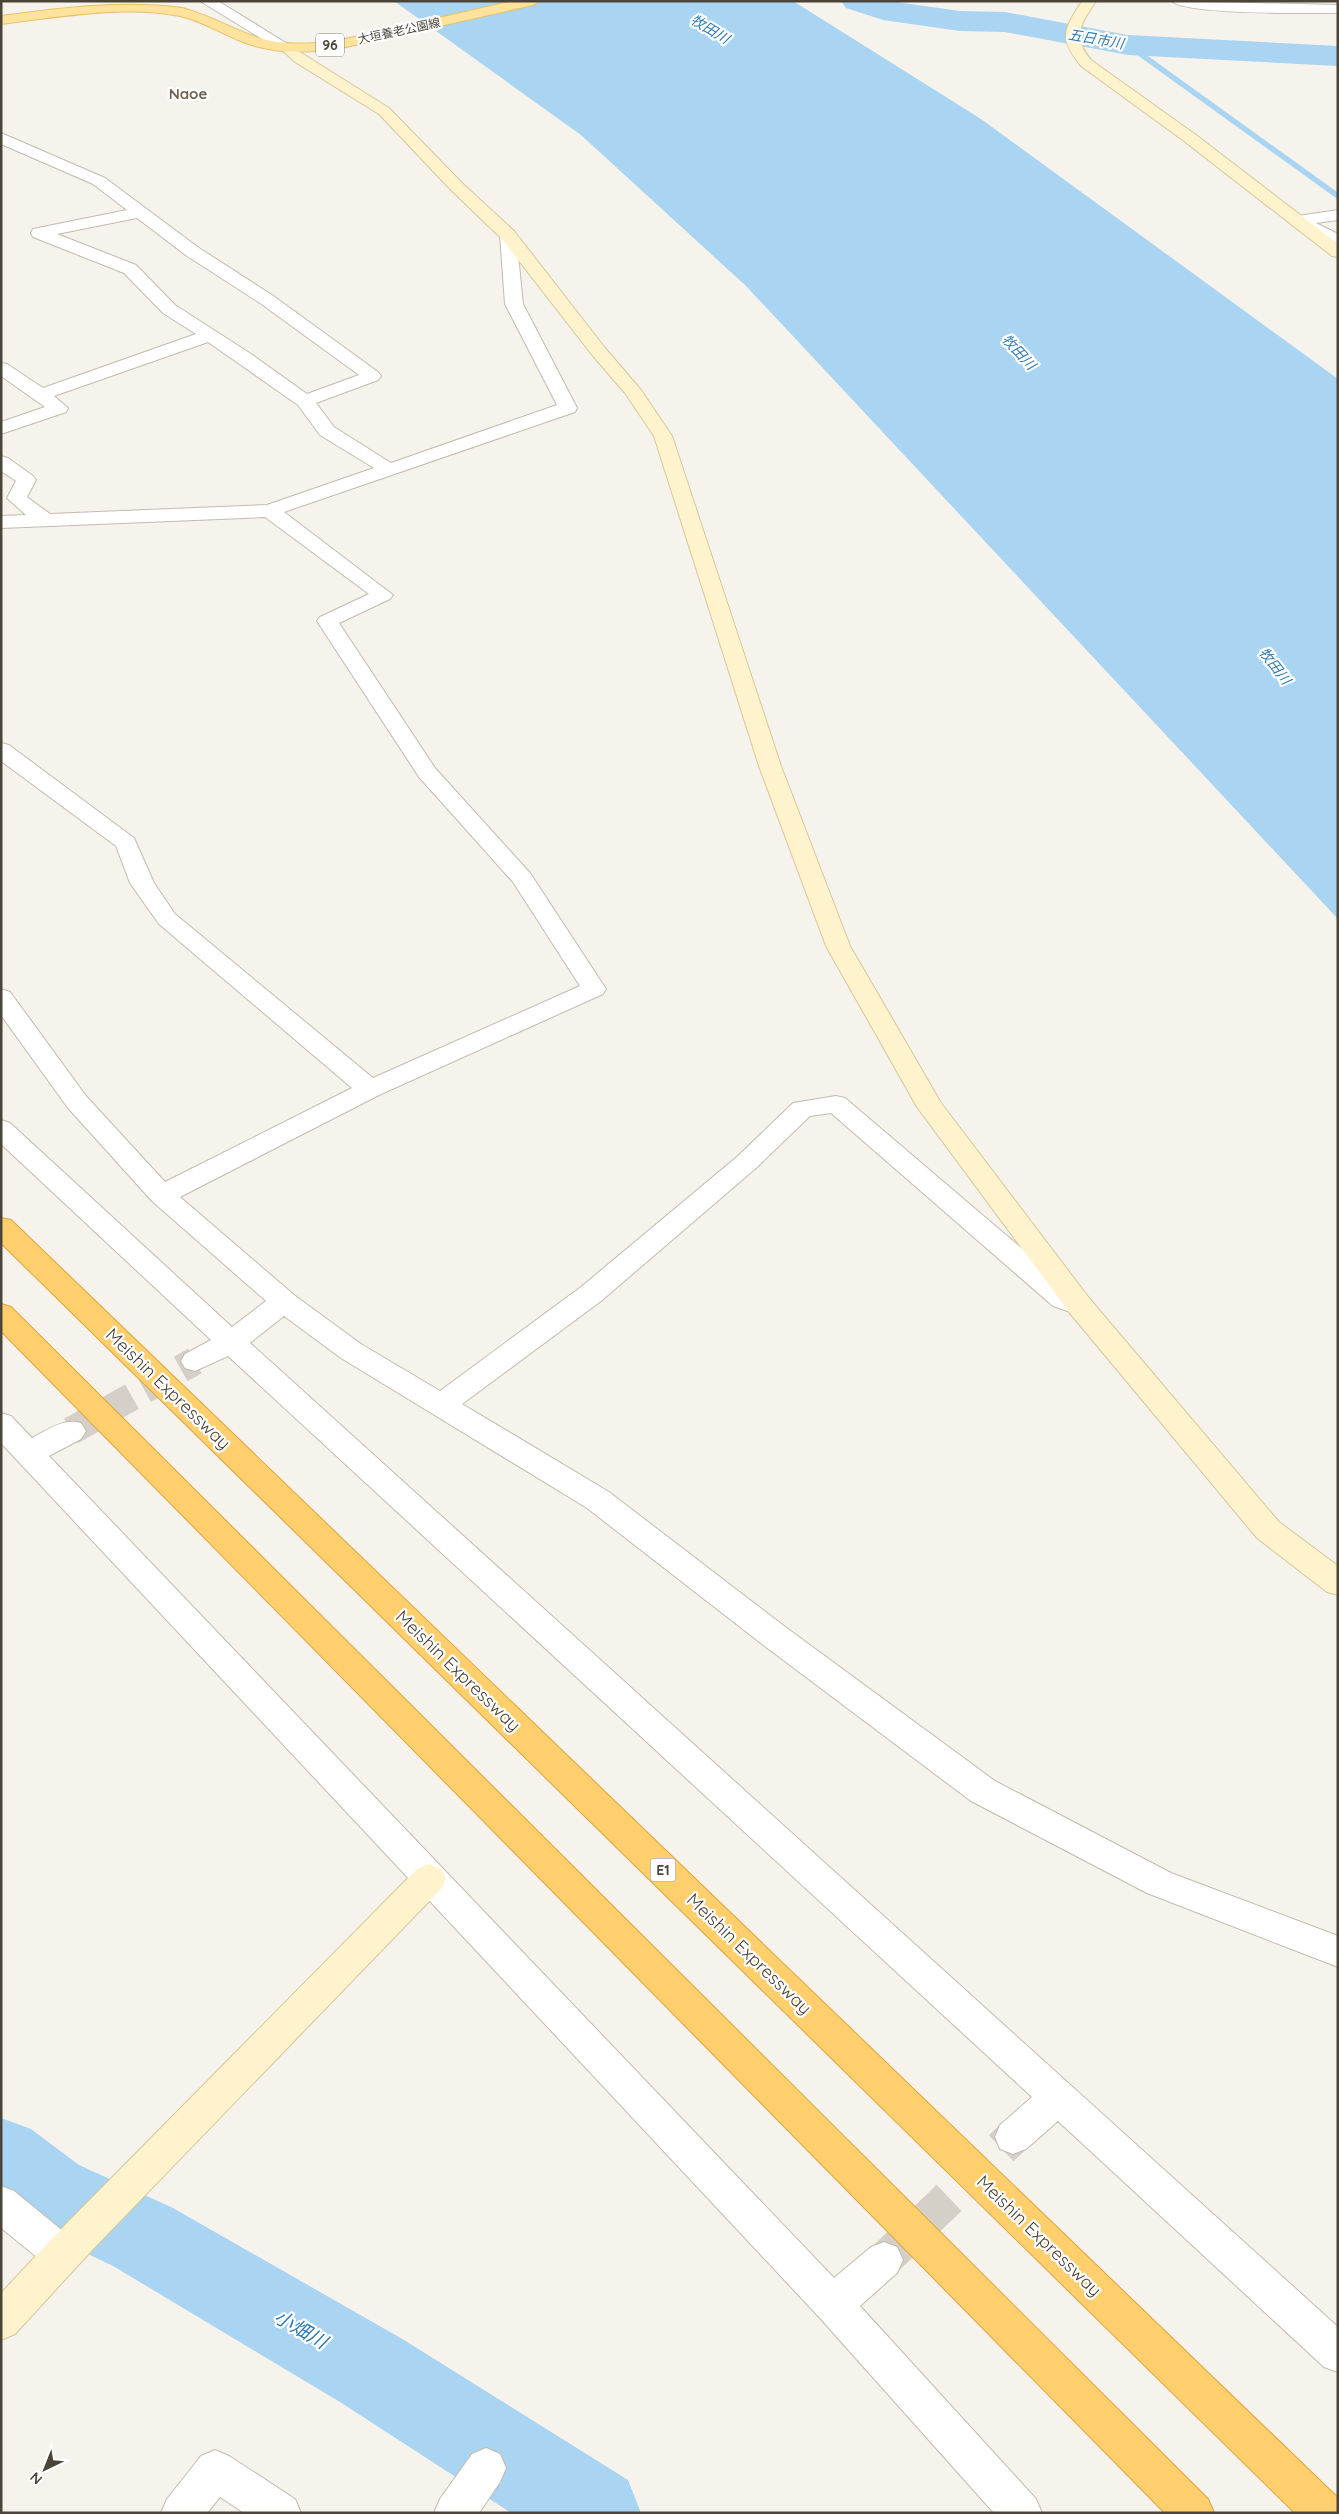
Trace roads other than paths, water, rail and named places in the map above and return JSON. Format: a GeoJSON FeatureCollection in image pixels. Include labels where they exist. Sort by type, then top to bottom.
{"type":"FeatureCollection","features":[{"type":"Feature","properties":{"kind":"highway","name":"Meishin Expressway"},"geometry":{"type":"LineString","coordinates":[[1,1227],[1324,2513]]}},
{"type":"Feature","properties":{"kind":"highway"},"geometry":{"type":"LineString","coordinates":[[1,1314],[1194,2513]]}},
{"type":"Feature","properties":{"kind":"main road","name":"大垣養老公園線"},"geometry":{"type":"LineString","coordinates":[[1,20],[136,6],[182,12],[259,43],[287,48],[309,48],[372,37],[532,1]]}},
{"type":"Feature","properties":{"kind":"street"},"geometry":{"type":"LineString","coordinates":[[207,1],[287,48],[300,59],[384,111],[456,186],[508,235],[599,352],[632,390],[663,436],[770,766],[838,946],[930,1107],[1079,1305],[1268,1530],[1338,1583]]}},
{"type":"Feature","properties":{"kind":"street"},"geometry":{"type":"LineString","coordinates":[[1089,1],[1072,29],[1070,41],[1076,52],[1086,63],[1190,138],[1338,252]]}},
{"type":"Feature","properties":{"kind":"street"},"geometry":{"type":"LineString","coordinates":[[1179,1],[1225,7],[1338,9]]}},
{"type":"Feature","properties":{"kind":"street"},"geometry":{"type":"LineString","coordinates":[[1,138],[98,181],[194,252],[266,299],[372,376],[306,401]]}},
{"type":"Feature","properties":{"kind":"street"},"geometry":{"type":"LineString","coordinates":[[140,212],[39,233],[130,268],[169,309],[306,401],[327,431],[388,469]]}},
{"type":"Feature","properties":{"kind":"street"},"geometry":{"type":"LineString","coordinates":[[1298,222],[1338,215]]}},
{"type":"Feature","properties":{"kind":"street"},"geometry":{"type":"LineString","coordinates":[[1298,222],[1338,241]]}},
{"type":"Feature","properties":{"kind":"street"},"geometry":{"type":"LineString","coordinates":[[1,522],[269,511],[568,408],[514,304],[508,235]]}},
{"type":"Feature","properties":{"kind":"street"},"geometry":{"type":"LineString","coordinates":[[41,395],[210,335]]}},
{"type":"Feature","properties":{"kind":"street"},"geometry":{"type":"LineString","coordinates":[[1,368],[59,408],[1,428]]}},
{"type":"Feature","properties":{"kind":"street"},"geometry":{"type":"LineString","coordinates":[[1,462],[26,480],[17,498],[44,520]]}},
{"type":"Feature","properties":{"kind":"street"},"geometry":{"type":"LineString","coordinates":[[161,1195],[370,1089],[594,989],[522,878],[427,772],[327,621],[383,595],[269,511]]}},
{"type":"Feature","properties":{"kind":"street"},"geometry":{"type":"LineString","coordinates":[[1,750],[126,843],[142,882],[167,919],[370,1089]]}},
{"type":"Feature","properties":{"kind":"street"},"geometry":{"type":"LineString","coordinates":[[1,997],[76,1102],[161,1195],[284,1302],[351,1351],[598,1500],[773,1635],[983,1790],[1159,1883],[1338,1952]]}},
{"type":"Feature","properties":{"kind":"street"},"geometry":{"type":"LineString","coordinates":[[440,1406],[591,1294],[748,1162],[802,1109],[836,1104],[1063,1299],[1079,1305]]}},
{"type":"Feature","properties":{"kind":"street"},"geometry":{"type":"LineString","coordinates":[[1,1129],[231,1342],[1338,2353]]}},
{"type":"Feature","properties":{"kind":"street"},"geometry":{"type":"LineString","coordinates":[[195,1362],[231,1342],[284,1302]]}},
{"type":"Feature","properties":{"kind":"street"},"geometry":{"type":"LineString","coordinates":[[1,1424],[429,1879],[833,2304],[1022,2513]]}},
{"type":"Feature","properties":{"kind":"street"},"geometry":{"type":"LineString","coordinates":[[30,1453],[70,1431]]}},
{"type":"Feature","properties":{"kind":"street"},"geometry":{"type":"LineString","coordinates":[[1,2321],[62,2254],[429,1879]]}},
{"type":"Feature","properties":{"kind":"street"},"geometry":{"type":"LineString","coordinates":[[1012,2137],[1058,2098]]}},
{"type":"Feature","properties":{"kind":"street"},"geometry":{"type":"LineString","coordinates":[[1,2204],[62,2254]]}},
{"type":"Feature","properties":{"kind":"street"},"geometry":{"type":"LineString","coordinates":[[833,2304],[884,2260]]}},
{"type":"Feature","properties":{"kind":"street"},"geometry":{"type":"LineString","coordinates":[[454,2513],[486,2468]]}},
{"type":"Feature","properties":{"kind":"street"},"geometry":{"type":"LineString","coordinates":[[181,2513],[215,2470],[281,2513]]}},
{"type":"Feature","properties":{"kind":"water","name":"牧田川"},"geometry":{"type":"Polygon","coordinates":[[[394,1],[793,1],[981,119],[1338,379],[1338,919],[746,286],[581,135],[394,1]]]}},
{"type":"Feature","properties":{"kind":"waterway","name":"五日市川"},"geometry":{"type":"LineString","coordinates":[[857,1],[883,10],[912,15],[960,21],[1005,22],[1128,45],[1338,56]]}},
{"type":"Feature","properties":{"kind":"waterway"},"geometry":{"type":"LineString","coordinates":[[1128,45],[1338,196]]}},
{"type":"Feature","properties":{"kind":"waterway","name":"小畑川"},"geometry":{"type":"LineString","coordinates":[[1,2157],[49,2193],[143,2237],[372,2371],[595,2513]]}},
{"type":"Feature","properties":{"kind":"tunnel"},"geometry":{"type":"LineString","coordinates":[[71,1431],[195,1361]]}},
{"type":"Feature","properties":{"kind":"tunnel"},"geometry":{"type":"LineString","coordinates":[[884,2260],[1013,2137]]}},
{"type":"Feature","properties":{"kind":"district","name":"Naoe"},"geometry":{"type":"Point","coordinates":[188,94]}}]}
